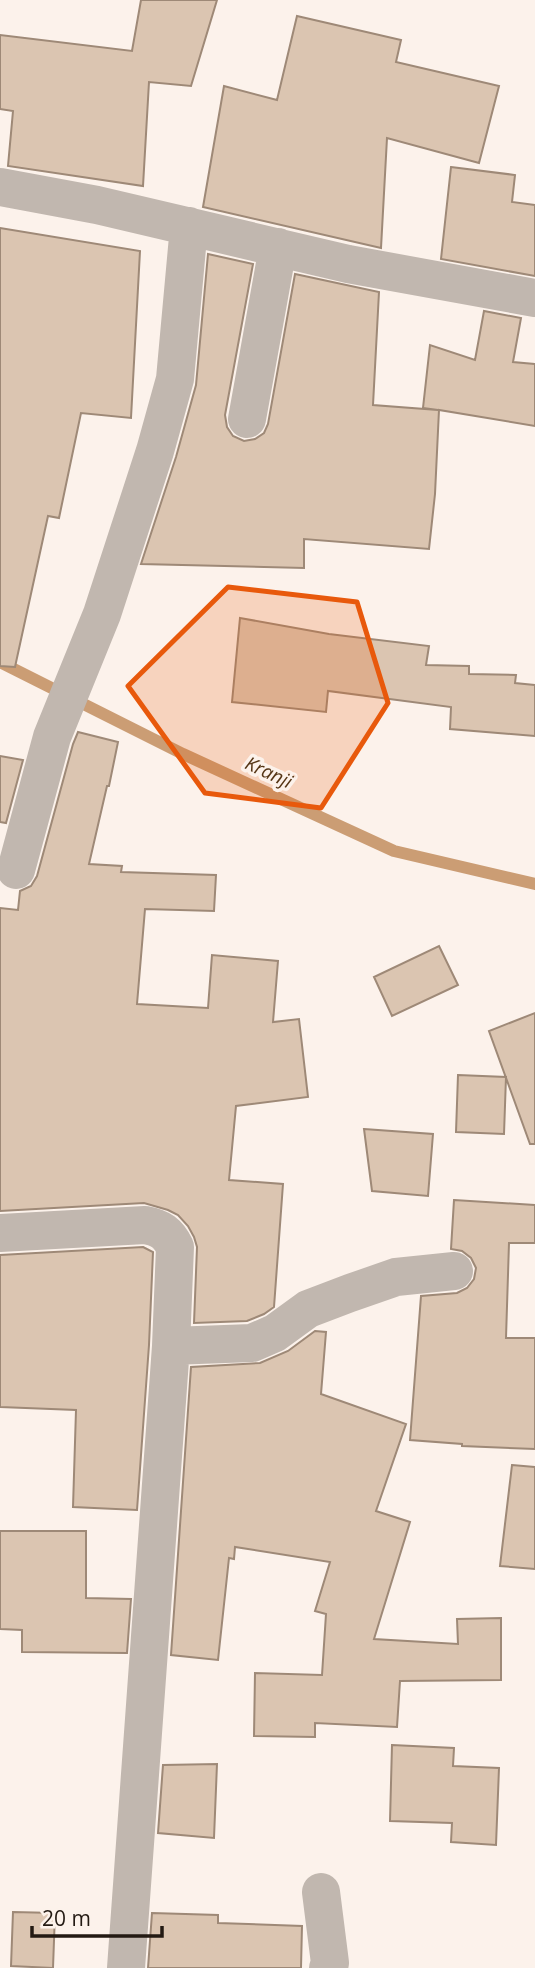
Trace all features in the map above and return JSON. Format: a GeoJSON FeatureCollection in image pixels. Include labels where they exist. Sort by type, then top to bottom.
{"type":"FeatureCollection","features":[{"type":"Feature","properties":{"kind":"street"},"geometry":{"type":"LineString","coordinates":[[0,187],[97,205],[348,264],[535,299]]}},
{"type":"Feature","properties":{"kind":"street"},"geometry":{"type":"LineString","coordinates":[[16,870],[52,737],[102,614],[172,391],[189,226]]}},
{"type":"Feature","properties":{"kind":"street"},"geometry":{"type":"LineString","coordinates":[[247,419],[278,247]]}},
{"type":"Feature","properties":{"kind":"street"},"geometry":{"type":"LineString","coordinates":[[0,1233],[145,1225],[157,1227],[169,1234],[175,1247],[171,1346],[127,1968]]}},
{"type":"Feature","properties":{"kind":"street"},"geometry":{"type":"LineString","coordinates":[[171,1346],[252,1343],[275,1333],[309,1309],[396,1276],[454,1271]]}},
{"type":"Feature","properties":{"kind":"street"},"geometry":{"type":"LineString","coordinates":[[321,1892],[330,1963],[328,1968]]}},
{"type":"Feature","properties":{"kind":"highlighted area"},"geometry":{"type":"Polygon","coordinates":[[[228,587],[357,602],[388,703],[321,808],[205,793],[128,686],[228,587]]]}},
{"type":"Feature","properties":{"kind":"building"},"geometry":{"type":"Polygon","coordinates":[[[141,0],[217,0],[191,86],[149,82],[143,186],[8,166],[13,111],[0,109],[0,35],[132,51],[141,0]]]}},
{"type":"Feature","properties":{"kind":"building"},"geometry":{"type":"Polygon","coordinates":[[[297,16],[401,40],[396,62],[499,86],[479,163],[387,138],[381,248],[203,207],[224,86],[277,100],[297,16]]]}},
{"type":"Feature","properties":{"kind":"building"},"geometry":{"type":"Polygon","coordinates":[[[451,167],[515,175],[512,202],[535,205],[535,276],[441,259],[451,167]]]}},
{"type":"Feature","properties":{"kind":"building"},"geometry":{"type":"Polygon","coordinates":[[[0,228],[140,251],[131,418],[81,413],[59,518],[48,516],[15,667],[0,666],[0,228]]]}},
{"type":"Feature","properties":{"kind":"building"},"geometry":{"type":"Polygon","coordinates":[[[208,254],[253,264],[225,415],[227,427],[233,436],[244,441],[255,439],[264,433],[268,424],[295,274],[379,292],[373,405],[438,410],[423,408],[430,345],[475,360],[484,311],[521,318],[513,362],[535,364],[535,426],[439,410],[429,549],[304,539],[304,568],[141,564],[196,385],[208,254]]]}},
{"type":"Feature","properties":{"kind":"building"},"geometry":{"type":"Polygon","coordinates":[[[240,618],[329,634],[429,646],[426,665],[469,666],[469,674],[516,675],[515,683],[535,685],[535,736],[450,729],[451,707],[328,691],[326,712],[232,702],[240,618]]]}},
{"type":"Feature","properties":{"kind":"building"},"geometry":{"type":"Polygon","coordinates":[[[78,732],[118,742],[89,864],[122,866],[121,872],[216,875],[214,911],[145,909],[137,1004],[208,1008],[212,955],[278,961],[273,1022],[299,1019],[308,1097],[236,1106],[229,1180],[283,1184],[274,1307],[247,1321],[194,1323],[197,1247],[188,1226],[178,1215],[168,1210],[144,1203],[0,1211],[0,908],[18,910],[20,891],[31,886],[37,876],[78,732]]]}},
{"type":"Feature","properties":{"kind":"building"},"geometry":{"type":"Polygon","coordinates":[[[0,756],[23,760],[6,823],[0,822],[0,756]]]}},
{"type":"Feature","properties":{"kind":"building"},"geometry":{"type":"Polygon","coordinates":[[[439,946],[458,985],[392,1016],[374,977],[439,946]]]}},
{"type":"Feature","properties":{"kind":"building"},"geometry":{"type":"Polygon","coordinates":[[[535,1013],[535,1144],[530,1144],[489,1031],[535,1013]]]}},
{"type":"Feature","properties":{"kind":"building"},"geometry":{"type":"Polygon","coordinates":[[[458,1075],[506,1077],[504,1134],[456,1132],[458,1075]]]}},
{"type":"Feature","properties":{"kind":"building"},"geometry":{"type":"Polygon","coordinates":[[[364,1129],[433,1134],[428,1196],[372,1191],[364,1129]]]}},
{"type":"Feature","properties":{"kind":"building"},"geometry":{"type":"Polygon","coordinates":[[[454,1200],[535,1205],[535,1243],[509,1243],[506,1338],[535,1338],[535,1449],[462,1446],[410,1440],[421,1296],[457,1293],[467,1288],[474,1279],[476,1268],[471,1258],[462,1251],[451,1249],[454,1200]]]}},
{"type":"Feature","properties":{"kind":"building"},"geometry":{"type":"Polygon","coordinates":[[[143,1247],[153,1252],[137,1510],[73,1507],[76,1410],[0,1407],[0,1255],[143,1247]]]}},
{"type":"Feature","properties":{"kind":"building"},"geometry":{"type":"Polygon","coordinates":[[[315,1331],[326,1332],[321,1394],[406,1424],[376,1511],[410,1522],[374,1639],[458,1644],[457,1619],[501,1618],[501,1680],[400,1681],[397,1727],[315,1723],[315,1737],[254,1736],[255,1673],[322,1675],[326,1614],[315,1611],[330,1562],[235,1547],[234,1559],[229,1558],[218,1660],[171,1655],[191,1367],[260,1363],[288,1351],[315,1331]]]}},
{"type":"Feature","properties":{"kind":"building"},"geometry":{"type":"Polygon","coordinates":[[[512,1465],[535,1467],[535,1569],[500,1566],[512,1465]]]}},
{"type":"Feature","properties":{"kind":"building"},"geometry":{"type":"Polygon","coordinates":[[[0,1531],[86,1531],[86,1598],[131,1599],[127,1653],[22,1652],[22,1630],[0,1629],[0,1531]]]}},
{"type":"Feature","properties":{"kind":"building"},"geometry":{"type":"Polygon","coordinates":[[[392,1745],[454,1748],[453,1766],[499,1768],[496,1845],[451,1842],[452,1823],[390,1821],[392,1745]]]}},
{"type":"Feature","properties":{"kind":"building"},"geometry":{"type":"Polygon","coordinates":[[[217,1764],[214,1838],[158,1833],[163,1765],[217,1764]]]}},
{"type":"Feature","properties":{"kind":"building"},"geometry":{"type":"Polygon","coordinates":[[[13,1912],[55,1913],[53,1968],[11,1966],[13,1912]]]}},
{"type":"Feature","properties":{"kind":"building"},"geometry":{"type":"Polygon","coordinates":[[[152,1913],[218,1915],[218,1923],[302,1926],[301,1968],[148,1968],[152,1913]]]}},
{"type":"Feature","properties":{"kind":"waterway","name":"Kranji"},"geometry":{"type":"LineString","coordinates":[[0,662],[183,754],[394,851],[535,884]]}}]}
